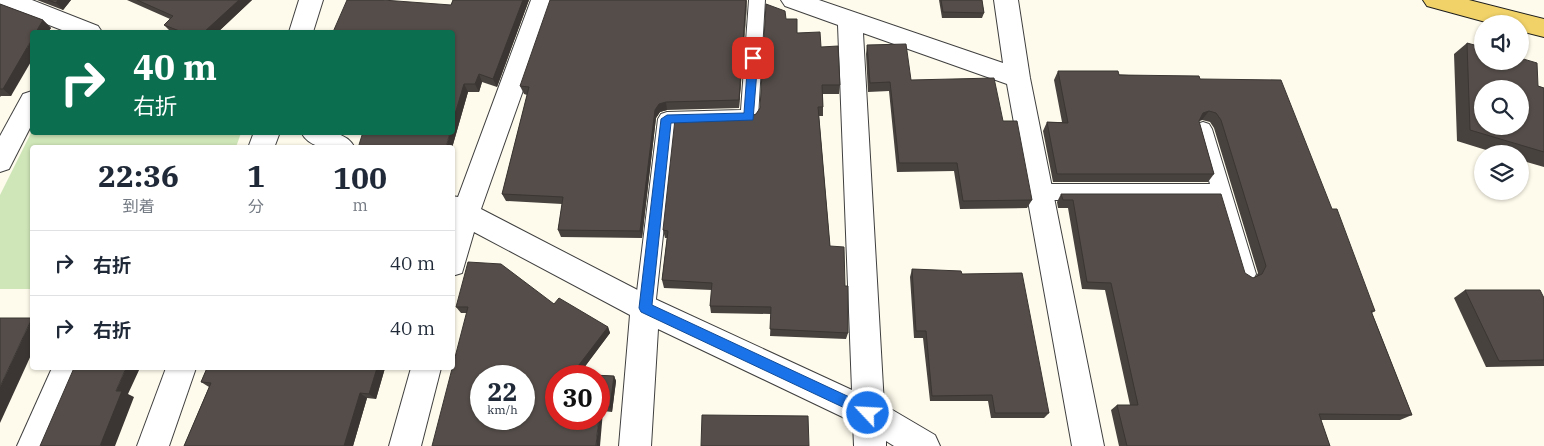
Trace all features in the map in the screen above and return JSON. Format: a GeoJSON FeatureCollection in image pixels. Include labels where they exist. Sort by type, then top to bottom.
{"type":"FeatureCollection","features":[{"type":"Feature","properties":{"kind":"main road"},"geometry":{"type":"LineString","coordinates":[[1435,0],[1544,28]]}},
{"type":"Feature","properties":{"kind":"street"},"geometry":{"type":"LineString","coordinates":[[8,0],[78,30]]}},
{"type":"Feature","properties":{"kind":"street"},"geometry":{"type":"LineString","coordinates":[[302,30],[311,0]]}},
{"type":"Feature","properties":{"kind":"street"},"geometry":{"type":"LineString","coordinates":[[455,241],[459,210],[543,0]]}},
{"type":"Feature","properties":{"kind":"street"},"geometry":{"type":"LineString","coordinates":[[793,0],[1018,78]]}},
{"type":"Feature","properties":{"kind":"street"},"geometry":{"type":"LineString","coordinates":[[1006,0],[1018,78],[1088,446]]}},
{"type":"Feature","properties":{"kind":"street"},"geometry":{"type":"LineString","coordinates":[[850,19],[870,446]]}},
{"type":"Feature","properties":{"kind":"street"},"geometry":{"type":"LineString","coordinates":[[0,161],[30,105]]}},
{"type":"Feature","properties":{"kind":"street"},"geometry":{"type":"LineString","coordinates":[[319,135],[337,145]]}},
{"type":"Feature","properties":{"kind":"street"},"geometry":{"type":"LineString","coordinates":[[459,210],[646,308],[868,413],[924,446]]}},
{"type":"Feature","properties":{"kind":"street"},"geometry":{"type":"LineString","coordinates":[[635,446],[646,308]]}},
{"type":"Feature","properties":{"kind":"street"},"geometry":{"type":"LineString","coordinates":[[33,446],[66,370]]}},
{"type":"Feature","properties":{"kind":"street"},"geometry":{"type":"LineString","coordinates":[[154,446],[180,370]]}},
{"type":"Feature","properties":{"kind":"street"},"geometry":{"type":"LineString","coordinates":[[405,446],[425,370]]}},
{"type":"Feature","properties":{"kind":"lane"},"geometry":{"type":"LineString","coordinates":[[646,308],[667,119],[749,117],[757,0]]}},
{"type":"Feature","properties":{"kind":"lane"},"geometry":{"type":"LineString","coordinates":[[1203,129],[1246,274]]}},
{"type":"Feature","properties":{"kind":"lane"},"geometry":{"type":"LineString","coordinates":[[1040,192],[1222,192]]}},
{"type":"Feature","properties":{"kind":"green space"},"geometry":{"type":"Polygon","coordinates":[[[30,135],[240,135],[237,145],[30,145],[30,289],[0,289],[0,195],[30,135]]]}},
{"type":"Feature","properties":{"kind":"building"},"geometry":{"type":"Polygon","coordinates":[[[137,0],[239,0],[206,30],[177,30],[164,25],[173,16],[137,0]]]}},
{"type":"Feature","properties":{"kind":"building"},"geometry":{"type":"Polygon","coordinates":[[[347,0],[383,0],[451,5],[453,0],[523,0],[493,79],[479,74],[475,84],[464,84],[455,114],[455,30],[334,30],[347,0]]]}},
{"type":"Feature","properties":{"kind":"building"},"geometry":{"type":"Polygon","coordinates":[[[550,0],[746,0],[739,100],[666,102],[659,104],[655,110],[640,231],[558,230],[563,197],[502,194],[529,87],[520,86],[550,0]]]}},
{"type":"Feature","properties":{"kind":"building"},"geometry":{"type":"Polygon","coordinates":[[[941,0],[982,0],[984,13],[943,12],[941,0]]]}},
{"type":"Feature","properties":{"kind":"building"},"geometry":{"type":"Polygon","coordinates":[[[0,4],[43,20],[37,30],[30,30],[30,42],[3,89],[0,89],[0,4]]]}},
{"type":"Feature","properties":{"kind":"building"},"geometry":{"type":"Polygon","coordinates":[[[766,4],[785,11],[786,19],[797,19],[797,33],[820,32],[821,47],[838,46],[840,85],[822,85],[823,107],[818,107],[830,246],[844,247],[845,286],[848,286],[848,333],[770,329],[771,307],[710,306],[712,283],[662,280],[668,231],[663,230],[675,119],[749,117],[756,114],[760,108],[766,4]]]}},
{"type":"Feature","properties":{"kind":"building"},"geometry":{"type":"Polygon","coordinates":[[[1467,43],[1474,45],[1474,70],[1529,70],[1529,61],[1537,63],[1538,86],[1544,88],[1544,152],[1529,148],[1529,145],[1520,145],[1487,135],[1529,135],[1529,80],[1474,80],[1474,131],[1470,130],[1467,43]]]}},
{"type":"Feature","properties":{"kind":"building"},"geometry":{"type":"Polygon","coordinates":[[[906,44],[911,80],[994,78],[1003,121],[1017,121],[1032,200],[963,201],[957,163],[899,163],[890,82],[870,83],[867,45],[906,44]]]}},
{"type":"Feature","properties":{"kind":"building"},"geometry":{"type":"Polygon","coordinates":[[[1058,71],[1118,71],[1119,75],[1281,80],[1332,209],[1337,209],[1375,311],[1371,311],[1412,415],[1319,414],[1330,446],[1127,446],[1117,405],[1138,405],[1111,283],[1087,282],[1073,200],[1063,200],[1061,194],[1221,194],[1245,273],[1253,278],[1262,274],[1266,266],[1221,120],[1216,113],[1209,111],[1203,113],[1199,121],[1214,174],[1057,174],[1047,122],[1068,123],[1058,71]]]}},
{"type":"Feature","properties":{"kind":"building"},"geometry":{"type":"Polygon","coordinates":[[[362,135],[449,135],[447,145],[359,145],[362,135]]]}},
{"type":"Feature","properties":{"kind":"building"},"geometry":{"type":"Polygon","coordinates":[[[468,262],[501,264],[554,304],[559,298],[608,327],[579,365],[545,365],[545,430],[598,430],[596,446],[432,446],[452,370],[455,370],[455,357],[468,307],[456,307],[468,262]]]}},
{"type":"Feature","properties":{"kind":"building"},"geometry":{"type":"Polygon","coordinates":[[[912,269],[961,271],[962,274],[1022,273],[1049,413],[995,413],[992,395],[932,396],[926,331],[916,331],[912,269]]]}},
{"type":"Feature","properties":{"kind":"building"},"geometry":{"type":"Polygon","coordinates":[[[1465,290],[1540,290],[1544,298],[1544,360],[1499,361],[1465,290]]]}},
{"type":"Feature","properties":{"kind":"building"},"geometry":{"type":"Polygon","coordinates":[[[0,318],[30,318],[30,322],[0,387],[0,318]]]}},
{"type":"Feature","properties":{"kind":"building"},"geometry":{"type":"Polygon","coordinates":[[[73,370],[125,370],[116,391],[122,391],[100,446],[40,446],[73,370]]]}},
{"type":"Feature","properties":{"kind":"building"},"geometry":{"type":"Polygon","coordinates":[[[206,370],[376,370],[369,394],[360,393],[344,446],[184,446],[211,383],[201,382],[206,370]]]}},
{"type":"Feature","properties":{"kind":"building"},"geometry":{"type":"Polygon","coordinates":[[[610,376],[614,376],[610,407],[610,376]]]}},
{"type":"Feature","properties":{"kind":"building"},"geometry":{"type":"Polygon","coordinates":[[[702,415],[808,416],[809,446],[701,446],[702,415]]]}},
{"type":"Feature","properties":{"kind":"route"},"geometry":{"type":"LineString","coordinates":[[753,58],[749,117],[667,119],[646,308],[868,413]]}}]}
